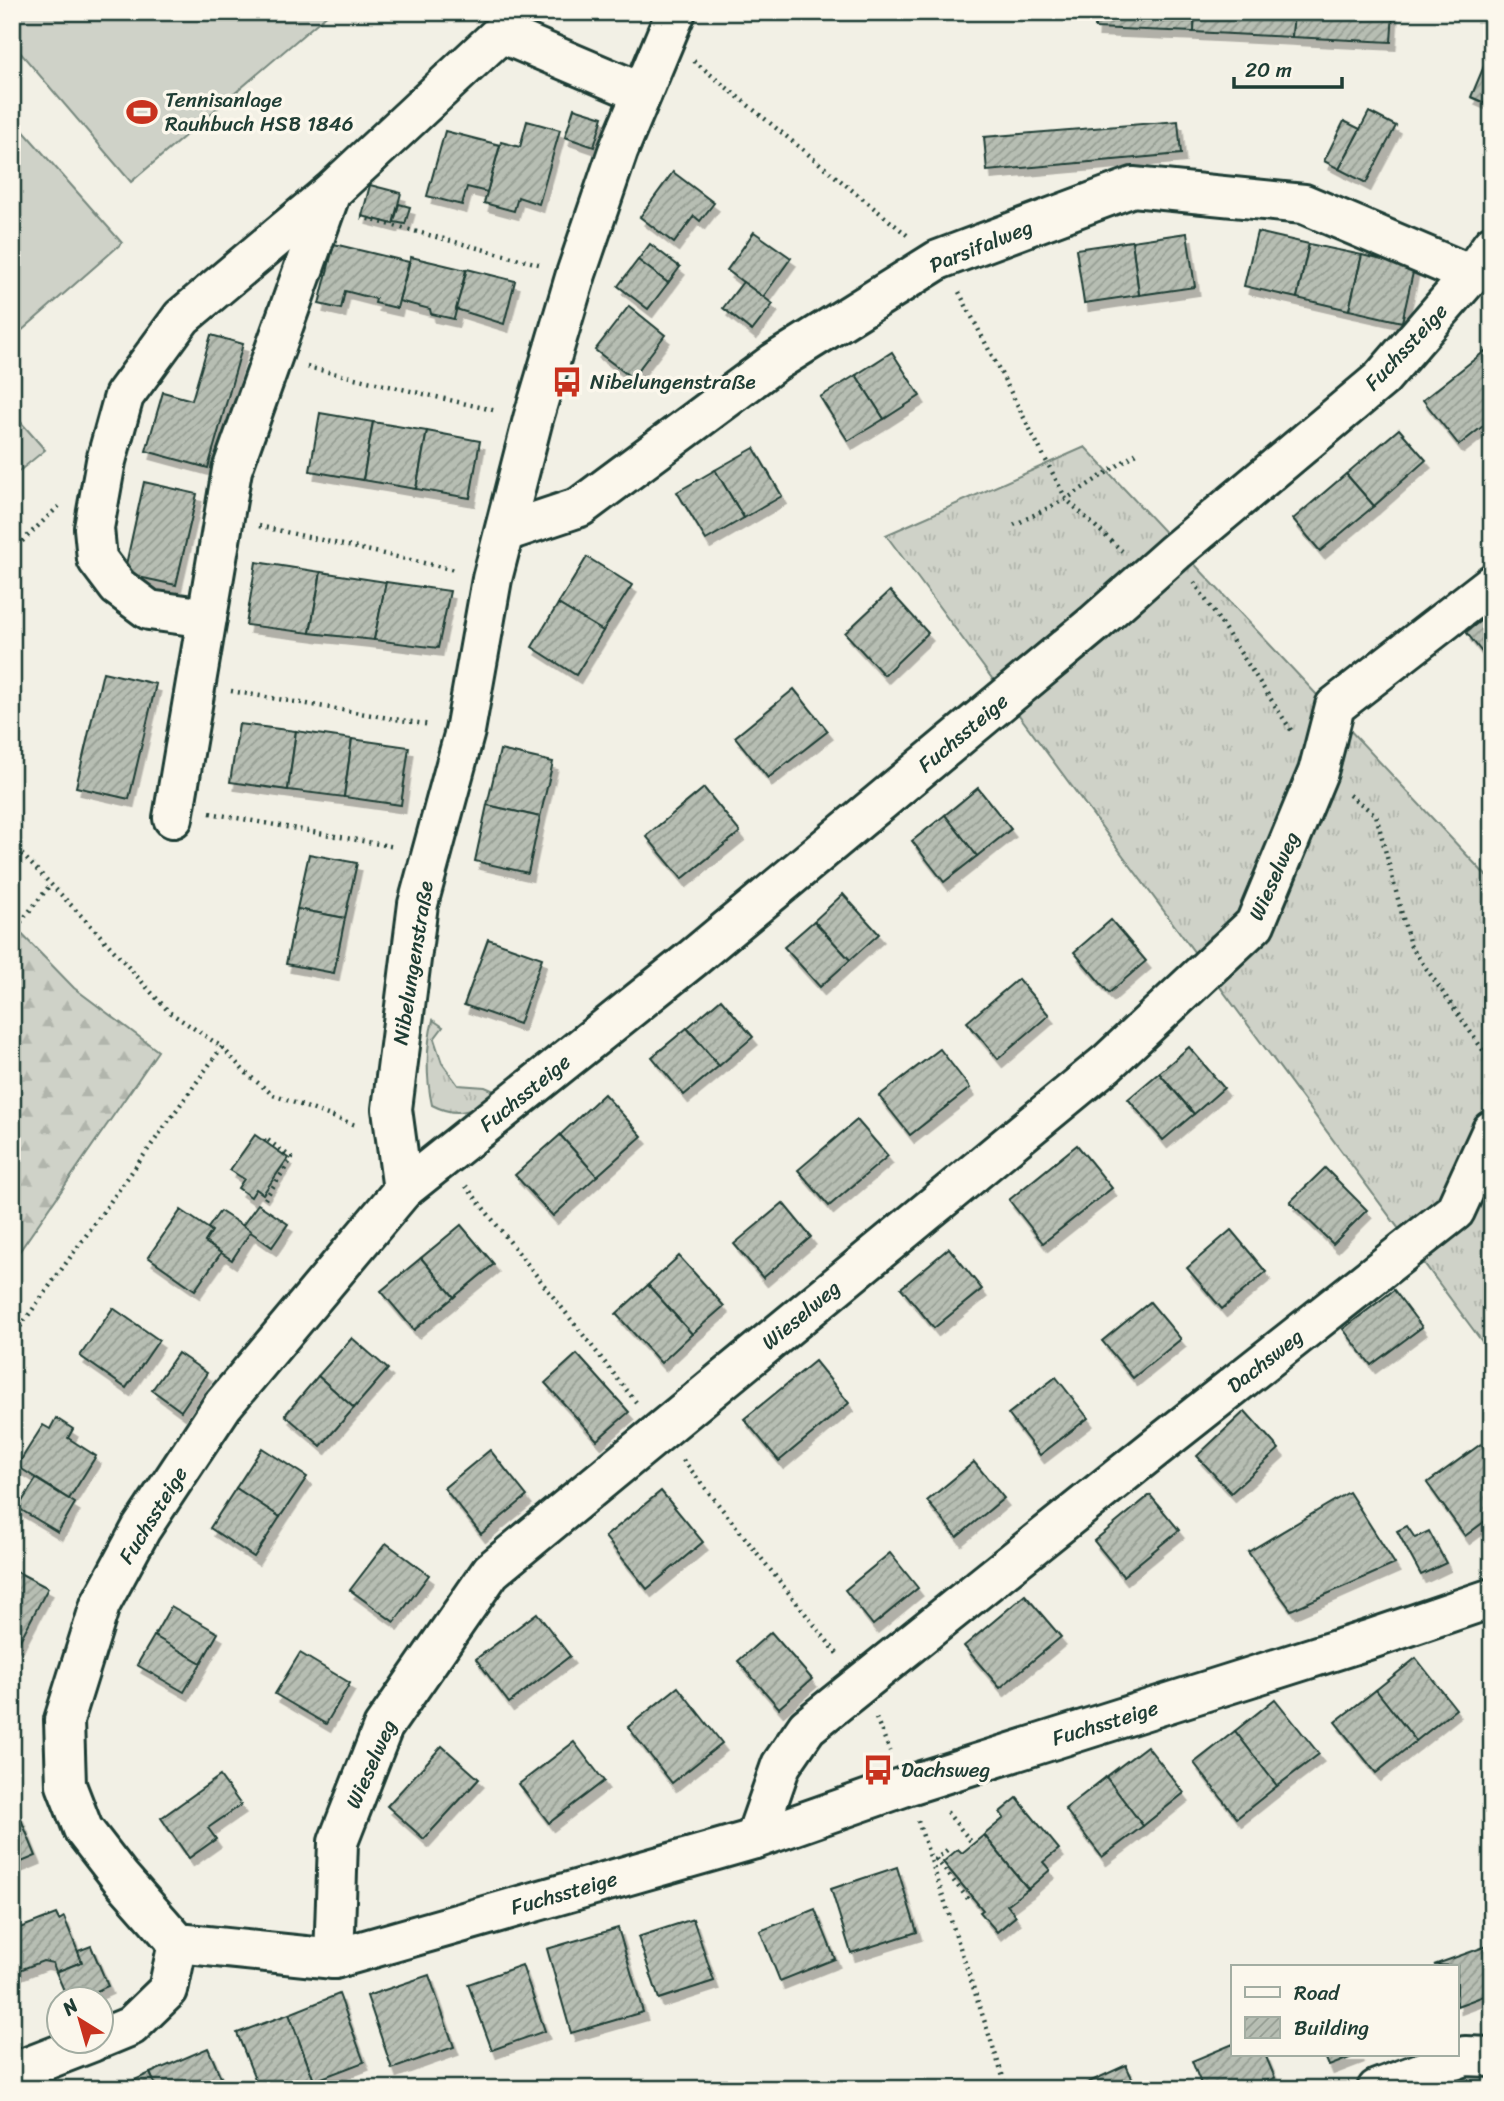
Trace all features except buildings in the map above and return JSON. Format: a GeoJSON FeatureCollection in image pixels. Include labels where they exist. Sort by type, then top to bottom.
{"type":"FeatureCollection","features":[{"type":"Feature","properties":{"kind":"street","name":"Nibelungenstraße"},"geometry":{"type":"LineString","coordinates":[[403,1190],[392,1109],[418,904],[465,731],[492,579],[533,419],[576,274],[618,151],[670,24]]}},
{"type":"Feature","properties":{"kind":"street"},"geometry":{"type":"LineString","coordinates":[[207,618],[149,610],[118,587],[97,559],[94,528],[106,461],[124,396],[182,317],[329,199],[501,33],[642,93]]}},
{"type":"Feature","properties":{"kind":"street","name":"Parsifalweg"},"geometry":{"type":"LineString","coordinates":[[505,531],[580,507],[775,362],[938,260],[1133,187],[1304,204],[1481,260]]}},
{"type":"Feature","properties":{"kind":"street"},"geometry":{"type":"LineString","coordinates":[[174,812],[232,470],[329,199]]}},
{"type":"Feature","properties":{"kind":"street","name":"Fuchssteige"},"geometry":{"type":"LineString","coordinates":[[1481,260],[1381,379],[1148,575],[1094,624],[692,959],[403,1190],[223,1405],[141,1530],[100,1605],[77,1675],[64,1720],[66,1785],[83,1829],[120,1877],[178,1943],[334,1959],[755,1839],[905,1786],[1371,1639],[1492,1598]]}},
{"type":"Feature","properties":{"kind":"street","name":"Wieselweg"},"geometry":{"type":"LineString","coordinates":[[334,1959],[338,1842],[383,1727],[491,1572],[1107,1063],[1255,925],[1318,772],[1335,706],[1492,584]]}},
{"type":"Feature","properties":{"kind":"street","name":"Dachsweg"},"geometry":{"type":"LineString","coordinates":[[755,1839],[781,1765],[807,1727],[852,1673],[1144,1457],[1455,1211],[1492,1130]]}},
{"type":"Feature","properties":{"kind":"street"},"geometry":{"type":"LineString","coordinates":[[116,2032],[131,2026],[168,1990],[178,1943]]}},
{"type":"Feature","properties":{"kind":"street"},"geometry":{"type":"LineString","coordinates":[[12,2073],[56,2056]]}},
{"type":"Feature","properties":{"kind":"street"},"geometry":{"type":"LineString","coordinates":[[1377,2089],[1465,2056],[1492,2057]]}},
{"type":"Feature","properties":{"kind":"path"},"geometry":{"type":"LineString","coordinates":[[670,24],[947,268],[1066,499],[1148,575]]}},
{"type":"Feature","properties":{"kind":"path"},"geometry":{"type":"LineString","coordinates":[[329,199],[576,274]]}},
{"type":"Feature","properties":{"kind":"path"},"geometry":{"type":"LineString","coordinates":[[272,359],[533,419]]}},
{"type":"Feature","properties":{"kind":"path"},"geometry":{"type":"LineString","coordinates":[[1014,525],[1066,499],[1140,451]]}},
{"type":"Feature","properties":{"kind":"path"},"geometry":{"type":"LineString","coordinates":[[223,518],[492,579]]}},
{"type":"Feature","properties":{"kind":"path"},"geometry":{"type":"LineString","coordinates":[[196,685],[465,731]]}},
{"type":"Feature","properties":{"kind":"path"},"geometry":{"type":"LineString","coordinates":[[174,812],[431,854]]}},
{"type":"Feature","properties":{"kind":"path"},"geometry":{"type":"LineString","coordinates":[[12,844],[169,1012],[222,1047],[246,1073],[273,1095],[397,1140]]}},
{"type":"Feature","properties":{"kind":"path"},"geometry":{"type":"LineString","coordinates":[[12,933],[51,884]]}},
{"type":"Feature","properties":{"kind":"path"},"geometry":{"type":"LineString","coordinates":[[12,1338],[222,1047]]}},
{"type":"Feature","properties":{"kind":"path"},"geometry":{"type":"LineString","coordinates":[[264,1141],[265,1138],[292,1158],[265,1199]]}},
{"type":"Feature","properties":{"kind":"path"},"geometry":{"type":"LineString","coordinates":[[444,1158],[640,1407]]}},
{"type":"Feature","properties":{"kind":"path"},"geometry":{"type":"LineString","coordinates":[[691,1470],[852,1673],[905,1786],[1007,2089]]}},
{"type":"Feature","properties":{"kind":"path"},"geometry":{"type":"LineString","coordinates":[[943,1807],[973,1844]]}},
{"type":"Feature","properties":{"kind":"path"},"geometry":{"type":"LineString","coordinates":[[947,1850],[936,1860],[969,1900],[972,1897]]}},
{"type":"Feature","properties":{"kind":"green space","name":"Tennisanlage Rauhbuch HSB 1846"},"geometry":{"type":"Polygon","coordinates":[[[12,12],[330,12],[131,182],[12,43],[12,12]]]}},
{"type":"Feature","properties":{"kind":"green space"},"geometry":{"type":"Polygon","coordinates":[[[12,118],[122,243],[12,339],[12,118]]]}},
{"type":"Feature","properties":{"kind":"green space"},"geometry":{"type":"Polygon","coordinates":[[[12,412],[45,450],[12,477],[12,412]]]}},
{"type":"Feature","properties":{"kind":"green space"},"geometry":{"type":"Polygon","coordinates":[[[1085,447],[1492,882],[1492,1355],[886,535],[1085,447]]]}},
{"type":"Feature","properties":{"kind":"green space"},"geometry":{"type":"Polygon","coordinates":[[[12,924],[74,988],[158,1051],[12,1262],[12,924]]]}},
{"type":"Feature","properties":{"kind":"green space"},"geometry":{"type":"Polygon","coordinates":[[[433,1020],[443,1027],[434,1039],[442,1063],[458,1085],[485,1087],[499,1093],[467,1111],[451,1112],[432,1105],[428,1062],[433,1020]]]}},
{"type":"Feature","properties":{"kind":"place","name":"Tennisanlage Rauhbuch HSB 1846"},"geometry":{"type":"Point","coordinates":[142,112]}},
{"type":"Feature","properties":{"kind":"place","name":"Nibelungenstraße"},"geometry":{"type":"Point","coordinates":[567,382]}},
{"type":"Feature","properties":{"kind":"place","name":"Dachsweg"},"geometry":{"type":"Point","coordinates":[878,1770]}}]}
